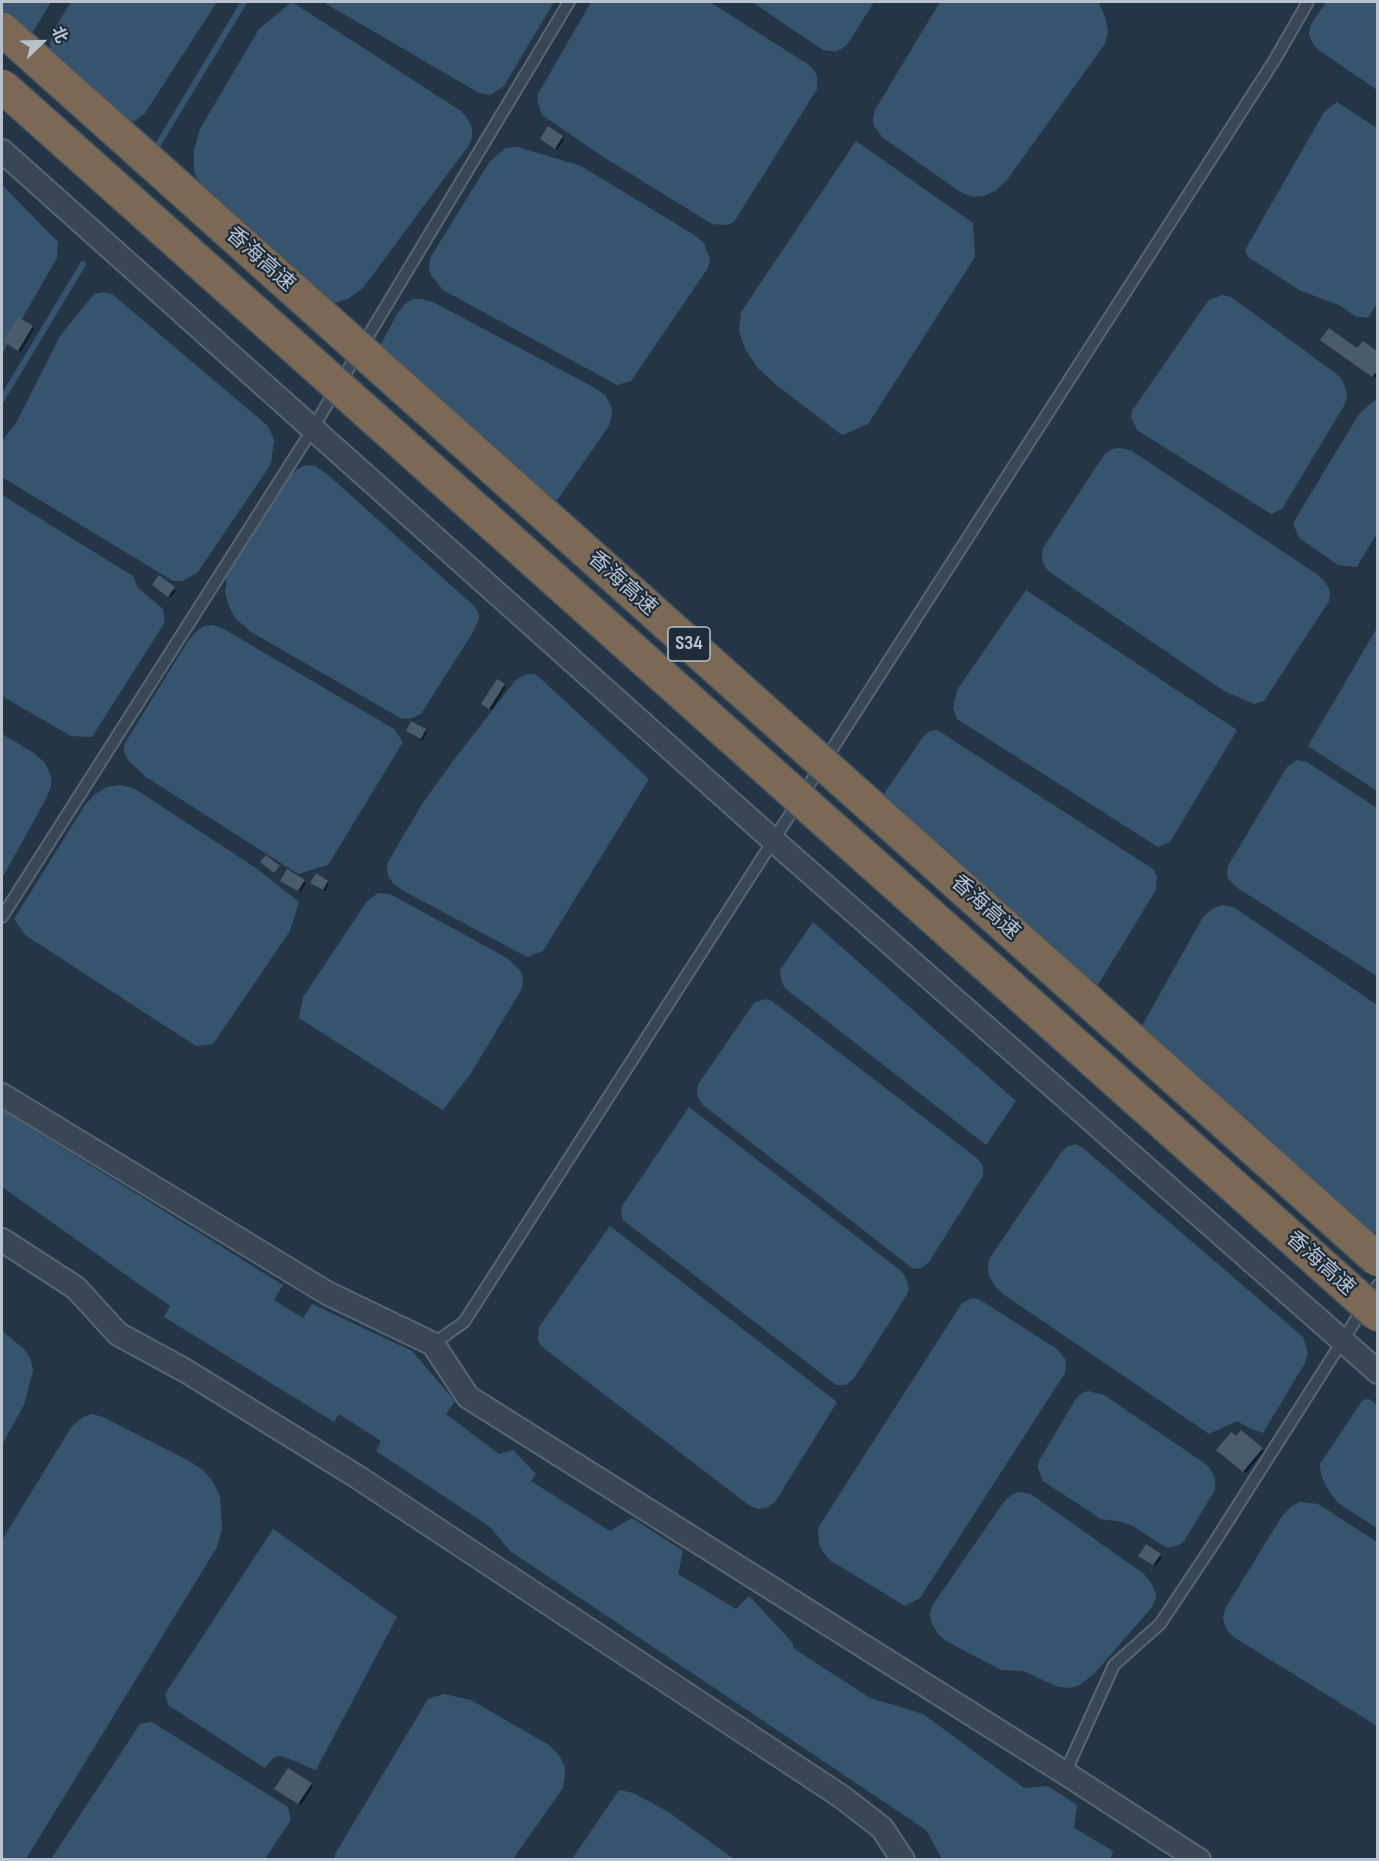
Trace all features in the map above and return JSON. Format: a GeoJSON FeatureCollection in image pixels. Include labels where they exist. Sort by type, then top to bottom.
{"type":"FeatureCollection","features":[{"type":"Feature","properties":{"kind":"highway","name":"香海高速"},"geometry":{"type":"LineString","coordinates":[[2,29],[1377,1260]]}},
{"type":"Feature","properties":{"kind":"highway","name":"香海高速"},"geometry":{"type":"LineString","coordinates":[[2,86],[1377,1315]]}},
{"type":"Feature","properties":{"kind":"street"},"geometry":{"type":"LineString","coordinates":[[2,151],[774,841],[1377,1371]]}},
{"type":"Feature","properties":{"kind":"street"},"geometry":{"type":"LineString","coordinates":[[2,1095],[327,1293],[433,1344],[468,1397],[1199,1860]]}},
{"type":"Feature","properties":{"kind":"street"},"geometry":{"type":"LineString","coordinates":[[2,1240],[76,1288],[118,1334],[186,1371],[356,1476],[842,1797],[882,1828],[903,1860]]}},
{"type":"Feature","properties":{"kind":"lane"},"geometry":{"type":"LineString","coordinates":[[2,917],[313,428],[569,2]]}},
{"type":"Feature","properties":{"kind":"lane"},"geometry":{"type":"LineString","coordinates":[[433,1344],[464,1322],[1267,71],[1308,2]]}},
{"type":"Feature","properties":{"kind":"lane"},"geometry":{"type":"LineString","coordinates":[[1065,1773],[1114,1665],[1160,1624],[1214,1543],[1377,1285]]}},
{"type":"Feature","properties":{"kind":"water"},"geometry":{"type":"Polygon","coordinates":[[[2,2],[51,2],[28,40],[2,17],[2,2]]]}},
{"type":"Feature","properties":{"kind":"water"},"geometry":{"type":"Polygon","coordinates":[[[71,2],[217,2],[145,113],[135,121],[120,124],[55,64],[50,45],[52,33],[71,2]]]}},
{"type":"Feature","properties":{"kind":"water"},"geometry":{"type":"Polygon","coordinates":[[[292,2],[461,111],[472,128],[469,145],[363,288],[348,299],[335,303],[323,300],[201,189],[194,171],[194,150],[200,129],[259,29],[292,2]]]}},
{"type":"Feature","properties":{"kind":"water"},"geometry":{"type":"Polygon","coordinates":[[[323,2],[554,2],[504,86],[490,95],[479,93],[323,2]]]}},
{"type":"Feature","properties":{"kind":"water"},"geometry":{"type":"Polygon","coordinates":[[[591,2],[710,2],[814,70],[817,76],[817,89],[734,222],[727,225],[712,224],[602,156],[542,115],[537,101],[538,94],[591,2]]]}},
{"type":"Feature","properties":{"kind":"water"},"geometry":{"type":"Polygon","coordinates":[[[752,2],[874,2],[847,45],[836,52],[823,50],[752,2]]]}},
{"type":"Feature","properties":{"kind":"water"},"geometry":{"type":"Polygon","coordinates":[[[940,2],[1098,2],[1105,16],[1108,31],[1105,44],[1006,181],[995,191],[984,196],[973,197],[962,193],[883,138],[874,126],[875,110],[940,2]]]}},
{"type":"Feature","properties":{"kind":"water"},"geometry":{"type":"Polygon","coordinates":[[[1326,2],[1377,2],[1377,90],[1317,49],[1312,42],[1309,35],[1310,26],[1326,2]]]}},
{"type":"Feature","properties":{"kind":"water"},"geometry":{"type":"Polygon","coordinates":[[[1337,102],[1377,128],[1377,303],[1368,318],[1355,316],[1339,305],[1301,291],[1248,257],[1245,250],[1324,112],[1337,102]]]}},
{"type":"Feature","properties":{"kind":"water"},"geometry":{"type":"Polygon","coordinates":[[[856,141],[973,223],[975,257],[868,424],[842,435],[775,384],[758,368],[745,349],[739,331],[741,312],[856,141]]]}},
{"type":"Feature","properties":{"kind":"water"},"geometry":{"type":"Polygon","coordinates":[[[518,147],[581,166],[704,243],[710,259],[708,268],[631,381],[617,385],[443,290],[431,275],[430,258],[490,161],[506,148],[518,147]]]}},
{"type":"Feature","properties":{"kind":"water"},"geometry":{"type":"Polygon","coordinates":[[[2,185],[58,242],[57,258],[2,354],[2,185]]]}},
{"type":"Feature","properties":{"kind":"water"},"geometry":{"type":"Polygon","coordinates":[[[104,292],[112,294],[268,426],[274,440],[271,464],[198,572],[183,581],[173,581],[2,477],[2,441],[16,423],[60,336],[94,294],[104,292]]]}},
{"type":"Feature","properties":{"kind":"water"},"geometry":{"type":"Polygon","coordinates":[[[1222,295],[1231,297],[1334,372],[1342,380],[1346,389],[1347,397],[1344,406],[1282,509],[1271,514],[1137,430],[1131,417],[1132,411],[1203,308],[1209,300],[1222,295]]]}},
{"type":"Feature","properties":{"kind":"water"},"geometry":{"type":"Polygon","coordinates":[[[413,299],[433,302],[605,395],[611,406],[612,415],[609,426],[551,509],[375,355],[397,314],[405,304],[413,299]]]}},
{"type":"Feature","properties":{"kind":"water"},"geometry":{"type":"Polygon","coordinates":[[[1375,400],[1378,402],[1377,533],[1357,567],[1338,565],[1299,538],[1293,523],[1359,414],[1375,400]]]}},
{"type":"Feature","properties":{"kind":"water"},"geometry":{"type":"Polygon","coordinates":[[[1121,448],[1132,451],[1318,575],[1326,583],[1330,591],[1329,601],[1264,701],[1254,704],[1224,691],[1048,571],[1043,563],[1043,548],[1098,464],[1112,449],[1121,448]]]}},
{"type":"Feature","properties":{"kind":"water"},"geometry":{"type":"Polygon","coordinates":[[[306,465],[315,466],[327,474],[478,612],[479,618],[475,629],[421,714],[412,718],[402,719],[251,632],[235,618],[229,606],[225,592],[227,576],[287,480],[296,470],[306,465]]]}},
{"type":"Feature","properties":{"kind":"water"},"geometry":{"type":"Polygon","coordinates":[[[2,495],[133,576],[138,588],[163,609],[165,622],[92,737],[71,736],[2,696],[2,495]]]}},
{"type":"Feature","properties":{"kind":"water"},"geometry":{"type":"Polygon","coordinates":[[[1026,590],[1237,730],[1170,842],[1158,847],[957,719],[953,709],[957,690],[1026,590]]]}},
{"type":"Feature","properties":{"kind":"water"},"geometry":{"type":"Polygon","coordinates":[[[212,625],[222,628],[394,729],[403,742],[328,865],[298,874],[146,777],[128,760],[124,752],[125,743],[188,641],[204,626],[212,625]]]}},
{"type":"Feature","properties":{"kind":"water"},"geometry":{"type":"Polygon","coordinates":[[[1377,628],[1378,791],[1308,746],[1377,628]]]}},
{"type":"Feature","properties":{"kind":"water"},"geometry":{"type":"Polygon","coordinates":[[[528,674],[539,677],[649,779],[543,951],[527,957],[402,890],[388,876],[387,869],[388,862],[422,804],[453,761],[515,681],[528,674]]]}},
{"type":"Feature","properties":{"kind":"water"},"geometry":{"type":"Polygon","coordinates":[[[937,730],[1153,869],[1157,876],[1156,890],[1091,996],[881,798],[923,737],[930,731],[937,730]]]}},
{"type":"Feature","properties":{"kind":"water"},"geometry":{"type":"Polygon","coordinates":[[[2,734],[34,753],[45,763],[51,776],[51,787],[2,878],[2,734]]]}},
{"type":"Feature","properties":{"kind":"water"},"geometry":{"type":"Polygon","coordinates":[[[1297,760],[1307,762],[1377,808],[1377,976],[1239,889],[1228,878],[1228,866],[1287,767],[1297,760]]]}},
{"type":"Feature","properties":{"kind":"water"},"geometry":{"type":"Polygon","coordinates":[[[121,785],[135,789],[256,868],[299,902],[290,931],[213,1044],[196,1046],[25,935],[14,919],[85,805],[95,794],[107,787],[121,785]]]}},
{"type":"Feature","properties":{"kind":"water"},"geometry":{"type":"Polygon","coordinates":[[[378,893],[390,894],[507,958],[522,974],[521,990],[471,1073],[443,1110],[299,1018],[303,997],[367,901],[378,893]]]}},
{"type":"Feature","properties":{"kind":"water"},"geometry":{"type":"Polygon","coordinates":[[[1223,905],[1235,908],[1377,1005],[1377,1231],[1370,1235],[1138,1033],[1203,917],[1214,908],[1223,905]]]}},
{"type":"Feature","properties":{"kind":"water"},"geometry":{"type":"Polygon","coordinates":[[[813,922],[1016,1101],[986,1145],[786,989],[782,983],[780,970],[813,922]]]}},
{"type":"Feature","properties":{"kind":"water"},"geometry":{"type":"Polygon","coordinates":[[[765,999],[772,1001],[978,1159],[983,1166],[983,1176],[929,1262],[923,1267],[912,1268],[703,1105],[698,1098],[699,1083],[754,1003],[765,999]]]}},
{"type":"Feature","properties":{"kind":"water"},"geometry":{"type":"Polygon","coordinates":[[[689,1107],[901,1271],[906,1278],[909,1289],[906,1296],[855,1377],[846,1385],[836,1385],[623,1220],[622,1206],[689,1107]]]}},
{"type":"Feature","properties":{"kind":"water"},"geometry":{"type":"Polygon","coordinates":[[[2,1110],[283,1285],[274,1300],[303,1318],[312,1304],[412,1351],[455,1401],[446,1414],[499,1454],[513,1450],[536,1474],[531,1481],[610,1531],[632,1518],[683,1551],[678,1574],[736,1609],[749,1596],[793,1643],[793,1648],[870,1698],[923,1714],[1024,1788],[1048,1786],[1077,1805],[1074,1828],[1113,1851],[1111,1859],[942,1859],[926,1830],[510,1551],[490,1527],[376,1451],[381,1441],[339,1414],[334,1422],[164,1317],[170,1306],[2,1187],[2,1110]]]}},
{"type":"Feature","properties":{"kind":"water"},"geometry":{"type":"Polygon","coordinates":[[[1076,1144],[1303,1337],[1308,1353],[1305,1363],[1263,1433],[1237,1421],[1209,1434],[1003,1294],[995,1286],[989,1276],[989,1259],[1061,1153],[1067,1147],[1076,1144]]]}},
{"type":"Feature","properties":{"kind":"water"},"geometry":{"type":"Polygon","coordinates":[[[610,1226],[837,1402],[775,1502],[768,1507],[759,1509],[750,1506],[541,1346],[538,1340],[539,1327],[610,1226]]]}},
{"type":"Feature","properties":{"kind":"water"},"geometry":{"type":"Polygon","coordinates":[[[973,1298],[980,1300],[1057,1349],[1066,1360],[1065,1373],[920,1598],[905,1606],[831,1561],[819,1544],[818,1528],[962,1303],[973,1298]]]}},
{"type":"Feature","properties":{"kind":"water"},"geometry":{"type":"Polygon","coordinates":[[[2,1331],[25,1350],[31,1360],[33,1371],[24,1405],[2,1445],[2,1331]]]}},
{"type":"Feature","properties":{"kind":"water"},"geometry":{"type":"Polygon","coordinates":[[[1088,1391],[1104,1395],[1207,1465],[1212,1472],[1215,1479],[1215,1490],[1184,1541],[1179,1545],[1168,1548],[1133,1526],[1101,1519],[1043,1481],[1038,1468],[1039,1461],[1075,1400],[1088,1391]]]}},
{"type":"Feature","properties":{"kind":"water"},"geometry":{"type":"Polygon","coordinates":[[[1369,1399],[1377,1405],[1377,1528],[1338,1503],[1326,1487],[1321,1475],[1320,1464],[1363,1400],[1369,1399]]]}},
{"type":"Feature","properties":{"kind":"water"},"geometry":{"type":"Polygon","coordinates":[[[92,1414],[103,1417],[203,1470],[213,1482],[220,1496],[222,1529],[217,1547],[26,1859],[2,1859],[2,1540],[72,1426],[83,1417],[92,1414]]]}},
{"type":"Feature","properties":{"kind":"water"},"geometry":{"type":"Polygon","coordinates":[[[1018,1492],[1031,1494],[1144,1574],[1155,1591],[1156,1598],[1152,1607],[1094,1674],[1078,1686],[1058,1687],[1023,1671],[1001,1670],[946,1641],[932,1624],[930,1614],[932,1606],[1003,1503],[1018,1492]]]}},
{"type":"Feature","properties":{"kind":"water"},"geometry":{"type":"Polygon","coordinates":[[[1300,1502],[1318,1504],[1377,1542],[1377,1726],[1232,1636],[1226,1628],[1223,1619],[1225,1609],[1282,1516],[1300,1502]]]}},
{"type":"Feature","properties":{"kind":"water"},"geometry":{"type":"Polygon","coordinates":[[[273,1529],[397,1617],[316,1770],[282,1756],[274,1757],[265,1768],[168,1705],[165,1694],[273,1529]]]}},
{"type":"Feature","properties":{"kind":"water"},"geometry":{"type":"Polygon","coordinates":[[[444,1694],[471,1700],[549,1745],[565,1766],[563,1788],[513,1859],[334,1859],[428,1699],[444,1694]]]}},
{"type":"Feature","properties":{"kind":"water"},"geometry":{"type":"Polygon","coordinates":[[[152,1722],[288,1807],[291,1820],[265,1859],[51,1859],[140,1724],[152,1722]]]}},
{"type":"Feature","properties":{"kind":"water"},"geometry":{"type":"Polygon","coordinates":[[[619,1790],[633,1793],[667,1811],[734,1859],[572,1859],[619,1790]]]}},
{"type":"Feature","properties":{"kind":"building"},"geometry":{"type":"Polygon","coordinates":[[[548,126],[563,136],[555,149],[540,139],[548,126]]]}},
{"type":"Feature","properties":{"kind":"building"},"geometry":{"type":"Polygon","coordinates":[[[18,317],[33,326],[18,351],[3,341],[18,317]]]}},
{"type":"Feature","properties":{"kind":"building"},"geometry":{"type":"Polygon","coordinates":[[[1329,328],[1357,348],[1363,341],[1378,352],[1378,370],[1372,377],[1320,340],[1329,328]]]}},
{"type":"Feature","properties":{"kind":"building"},"geometry":{"type":"Polygon","coordinates":[[[159,575],[175,587],[168,597],[152,585],[159,575]]]}},
{"type":"Feature","properties":{"kind":"building"},"geometry":{"type":"Polygon","coordinates":[[[497,679],[505,684],[489,709],[481,704],[497,679]]]}},
{"type":"Feature","properties":{"kind":"building"},"geometry":{"type":"Polygon","coordinates":[[[411,721],[426,729],[421,739],[406,731],[411,721]]]}},
{"type":"Feature","properties":{"kind":"building"},"geometry":{"type":"Polygon","coordinates":[[[266,855],[280,866],[274,873],[260,862],[266,855]]]}},
{"type":"Feature","properties":{"kind":"building"},"geometry":{"type":"Polygon","coordinates":[[[287,869],[305,880],[298,891],[280,881],[287,869]]]}},
{"type":"Feature","properties":{"kind":"building"},"geometry":{"type":"Polygon","coordinates":[[[316,873],[328,881],[323,890],[310,883],[316,873]]]}},
{"type":"Feature","properties":{"kind":"building"},"geometry":{"type":"Polygon","coordinates":[[[1241,1430],[1263,1448],[1243,1472],[1216,1450],[1231,1432],[1236,1436],[1241,1430]]]}},
{"type":"Feature","properties":{"kind":"building"},"geometry":{"type":"Polygon","coordinates":[[[1146,1544],[1161,1554],[1153,1565],[1138,1556],[1146,1544]]]}},
{"type":"Feature","properties":{"kind":"building"},"geometry":{"type":"Polygon","coordinates":[[[288,1768],[312,1783],[298,1804],[274,1789],[288,1768]]]}},
{"type":"Feature","properties":{"kind":"waterway"},"geometry":{"type":"LineString","coordinates":[[156,148],[244,2]]}},
{"type":"Feature","properties":{"kind":"waterway"},"geometry":{"type":"LineString","coordinates":[[2,399],[83,264]]}}]}
